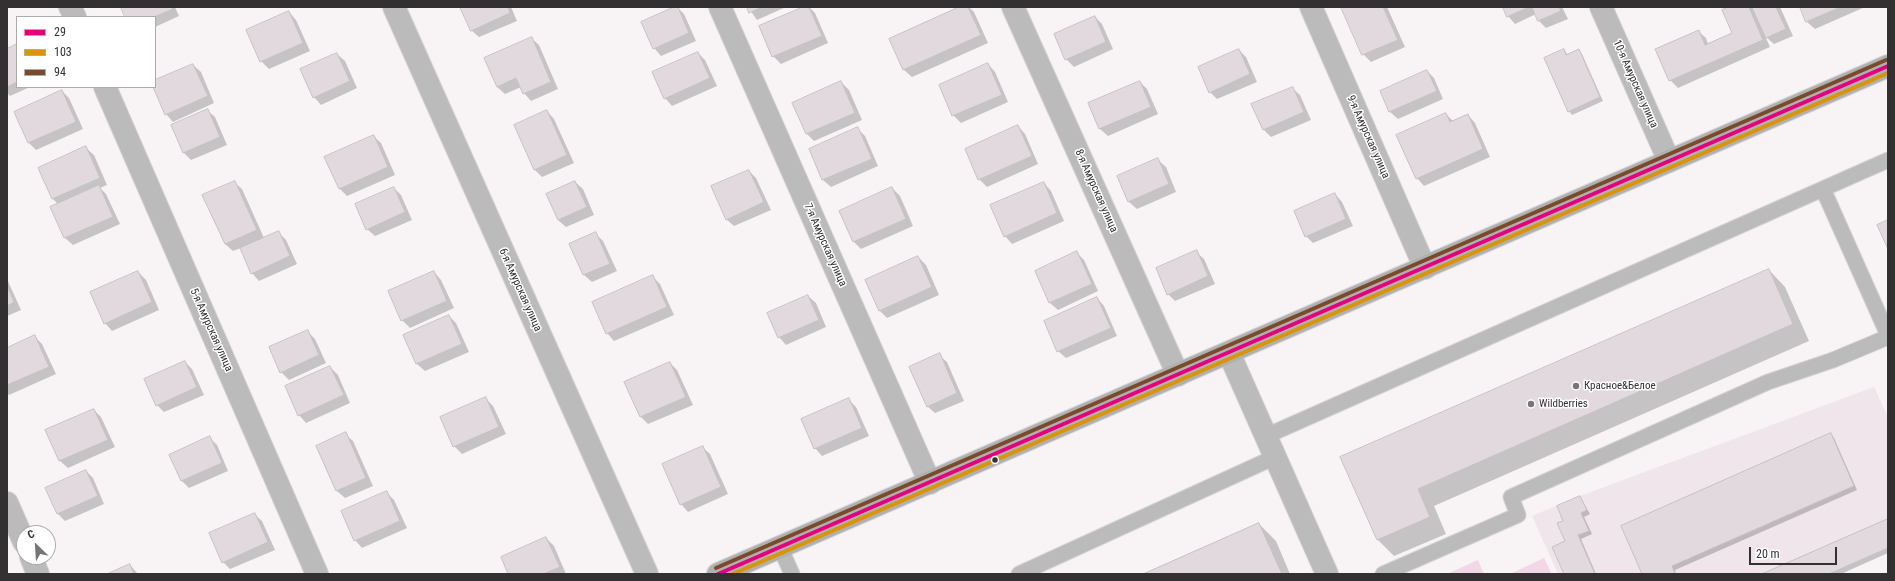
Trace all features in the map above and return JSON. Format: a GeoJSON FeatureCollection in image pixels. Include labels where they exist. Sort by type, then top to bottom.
{"type":"FeatureCollection","features":[{"type":"Feature","properties":{"kind":"main road"},"geometry":{"type":"LineString","coordinates":[[718,574],[1888,66]]}},
{"type":"Feature","properties":{"kind":"street"},"geometry":{"type":"LineString","coordinates":[[70,7],[74,16]]}},
{"type":"Feature","properties":{"kind":"street","name":"6-я Амурская улица"},"geometry":{"type":"LineString","coordinates":[[394,7],[647,574]]}},
{"type":"Feature","properties":{"kind":"street","name":"7-я Амурская улица"},"geometry":{"type":"LineString","coordinates":[[720,7],[930,483]]}},
{"type":"Feature","properties":{"kind":"street","name":"8-я Амурская улица"},"geometry":{"type":"LineString","coordinates":[[1013,7],[1178,375]]}},
{"type":"Feature","properties":{"kind":"street","name":"9-я Амурская улица"},"geometry":{"type":"LineString","coordinates":[[1311,7],[1425,268]]}},
{"type":"Feature","properties":{"kind":"street","name":"10-я Амурская улица"},"geometry":{"type":"LineString","coordinates":[[1601,7],[1669,161]]}},
{"type":"Feature","properties":{"kind":"street","name":"5-я Амурская улица"},"geometry":{"type":"LineString","coordinates":[[105,88],[317,574]]}},
{"type":"Feature","properties":{"kind":"street"},"geometry":{"type":"LineString","coordinates":[[1229,352],[1327,574]]}},
{"type":"Feature","properties":{"kind":"street"},"geometry":{"type":"LineString","coordinates":[[7,503],[17,525]]}},
{"type":"Feature","properties":{"kind":"lane"},"geometry":{"type":"LineString","coordinates":[[1266,436],[1888,160]]}},
{"type":"Feature","properties":{"kind":"lane"},"geometry":{"type":"LineString","coordinates":[[1383,574],[1518,515],[1511,497],[1768,382],[1833,360],[1888,336],[1823,189]]}},
{"type":"Feature","properties":{"kind":"lane"},"geometry":{"type":"LineString","coordinates":[[1019,574],[1275,457]]}},
{"type":"Feature","properties":{"kind":"lane"},"geometry":{"type":"LineString","coordinates":[[780,547],[792,574]]}},
{"type":"Feature","properties":{"kind":"shaded area"},"geometry":{"type":"Polygon","coordinates":[[[1874,387],[1888,417],[1888,548],[1830,574],[1558,574],[1532,516],[1580,496],[1874,387]]]}},
{"type":"Feature","properties":{"kind":"shaded area"},"geometry":{"type":"Polygon","coordinates":[[[1544,558],[1552,574],[1510,574],[1544,558]]]}},
{"type":"Feature","properties":{"kind":"shaded area"},"geometry":{"type":"Polygon","coordinates":[[[1478,560],[1484,574],[1447,574],[1478,560]]]}},
{"type":"Feature","properties":{"kind":"building"},"geometry":{"type":"Polygon","coordinates":[[[121,7],[172,7],[173,9],[156,16],[125,16],[121,7]]]}},
{"type":"Feature","properties":{"kind":"building"},"geometry":{"type":"Polygon","coordinates":[[[460,7],[508,7],[510,13],[471,31],[460,7]]]}},
{"type":"Feature","properties":{"kind":"building"},"geometry":{"type":"Polygon","coordinates":[[[674,7],[678,7],[689,33],[653,49],[641,22],[674,7]]]}},
{"type":"Feature","properties":{"kind":"building"},"geometry":{"type":"Polygon","coordinates":[[[747,7],[762,7],[749,13],[747,7]]]}},
{"type":"Feature","properties":{"kind":"building"},"geometry":{"type":"Polygon","coordinates":[[[803,7],[809,7],[822,36],[772,57],[759,26],[803,7]]]}},
{"type":"Feature","properties":{"kind":"building"},"geometry":{"type":"Polygon","coordinates":[[[959,7],[968,7],[981,35],[903,70],[889,39],[959,7]]]}},
{"type":"Feature","properties":{"kind":"building"},"geometry":{"type":"Polygon","coordinates":[[[1341,7],[1383,7],[1398,40],[1362,55],[1341,7]]]}},
{"type":"Feature","properties":{"kind":"building"},"geometry":{"type":"Polygon","coordinates":[[[1503,7],[1529,7],[1507,17],[1503,7]]]}},
{"type":"Feature","properties":{"kind":"building"},"geometry":{"type":"Polygon","coordinates":[[[1532,7],[1559,7],[1561,11],[1538,21],[1532,7]]]}},
{"type":"Feature","properties":{"kind":"building"},"geometry":{"type":"Polygon","coordinates":[[[1729,7],[1749,7],[1763,40],[1669,81],[1655,49],[1699,30],[1705,45],[1732,33],[1722,10],[1729,7]]]}},
{"type":"Feature","properties":{"kind":"building"},"geometry":{"type":"Polygon","coordinates":[[[1752,7],[1776,7],[1786,29],[1766,38],[1752,7]]]}},
{"type":"Feature","properties":{"kind":"building"},"geometry":{"type":"Polygon","coordinates":[[[1800,7],[1841,7],[1806,22],[1800,7]]]}},
{"type":"Feature","properties":{"kind":"building"},"geometry":{"type":"Polygon","coordinates":[[[289,11],[303,43],[260,62],[246,30],[289,11]]]}},
{"type":"Feature","properties":{"kind":"building"},"geometry":{"type":"Polygon","coordinates":[[[1095,16],[1106,42],[1065,60],[1054,34],[1095,16]]]}},
{"type":"Feature","properties":{"kind":"building"},"geometry":{"type":"Polygon","coordinates":[[[532,37],[551,82],[523,94],[516,78],[497,87],[484,58],[532,37]]]}},
{"type":"Feature","properties":{"kind":"building"},"geometry":{"type":"Polygon","coordinates":[[[16,44],[16,82],[7,87],[7,49],[16,44]]]}},
{"type":"Feature","properties":{"kind":"building"},"geometry":{"type":"Polygon","coordinates":[[[1239,49],[1250,74],[1209,93],[1198,67],[1239,49]]]}},
{"type":"Feature","properties":{"kind":"building"},"geometry":{"type":"Polygon","coordinates":[[[1564,49],[1566,55],[1579,49],[1600,97],[1568,112],[1544,58],[1564,49]]]}},
{"type":"Feature","properties":{"kind":"building"},"geometry":{"type":"Polygon","coordinates":[[[698,52],[710,78],[664,99],[652,72],[698,52]]]}},
{"type":"Feature","properties":{"kind":"building"},"geometry":{"type":"Polygon","coordinates":[[[337,53],[350,81],[313,98],[300,69],[337,53]]]}},
{"type":"Feature","properties":{"kind":"building"},"geometry":{"type":"Polygon","coordinates":[[[988,63],[1002,95],[952,116],[939,85],[988,63]]]}},
{"type":"Feature","properties":{"kind":"building"},"geometry":{"type":"Polygon","coordinates":[[[193,64],[208,96],[165,115],[153,88],[156,88],[156,80],[193,64]]]}},
{"type":"Feature","properties":{"kind":"building"},"geometry":{"type":"Polygon","coordinates":[[[1427,70],[1437,91],[1389,112],[1380,91],[1427,70]]]}},
{"type":"Feature","properties":{"kind":"building"},"geometry":{"type":"Polygon","coordinates":[[[841,81],[855,113],[806,134],[792,103],[841,81]]]}},
{"type":"Feature","properties":{"kind":"building"},"geometry":{"type":"Polygon","coordinates":[[[1140,81],[1151,107],[1099,129],[1088,103],[1140,81]]]}},
{"type":"Feature","properties":{"kind":"building"},"geometry":{"type":"Polygon","coordinates":[[[1293,87],[1304,112],[1263,130],[1251,104],[1293,87]]]}},
{"type":"Feature","properties":{"kind":"building"},"geometry":{"type":"Polygon","coordinates":[[[62,90],[76,122],[28,143],[14,112],[62,90]]]}},
{"type":"Feature","properties":{"kind":"building"},"geometry":{"type":"Polygon","coordinates":[[[208,109],[220,137],[183,153],[171,125],[208,109]]]}},
{"type":"Feature","properties":{"kind":"building"},"geometry":{"type":"Polygon","coordinates":[[[547,110],[567,155],[534,170],[514,125],[547,110]]]}},
{"type":"Feature","properties":{"kind":"building"},"geometry":{"type":"Polygon","coordinates":[[[1446,113],[1450,122],[1468,114],[1483,149],[1416,179],[1396,135],[1446,113]]]}},
{"type":"Feature","properties":{"kind":"building"},"geometry":{"type":"Polygon","coordinates":[[[1018,125],[1032,156],[978,180],[965,149],[1018,125]]]}},
{"type":"Feature","properties":{"kind":"building"},"geometry":{"type":"Polygon","coordinates":[[[858,127],[872,159],[822,180],[809,149],[858,127]]]}},
{"type":"Feature","properties":{"kind":"building"},"geometry":{"type":"Polygon","coordinates":[[[374,135],[388,167],[339,189],[324,157],[374,135]]]}},
{"type":"Feature","properties":{"kind":"building"},"geometry":{"type":"Polygon","coordinates":[[[86,146],[100,178],[52,199],[38,168],[86,146]]]}},
{"type":"Feature","properties":{"kind":"building"},"geometry":{"type":"Polygon","coordinates":[[[1158,158],[1169,184],[1128,202],[1117,176],[1158,158]]]}},
{"type":"Feature","properties":{"kind":"building"},"geometry":{"type":"Polygon","coordinates":[[[749,170],[764,202],[726,220],[711,186],[749,170]]]}},
{"type":"Feature","properties":{"kind":"building"},"geometry":{"type":"Polygon","coordinates":[[[235,181],[257,230],[225,244],[202,195],[235,181]]]}},
{"type":"Feature","properties":{"kind":"building"},"geometry":{"type":"Polygon","coordinates":[[[575,181],[587,207],[558,220],[546,194],[575,181]]]}},
{"type":"Feature","properties":{"kind":"building"},"geometry":{"type":"Polygon","coordinates":[[[1044,182],[1057,213],[1004,237],[990,205],[1044,182]]]}},
{"type":"Feature","properties":{"kind":"building"},"geometry":{"type":"Polygon","coordinates":[[[99,185],[113,217],[64,238],[50,207],[99,185]]]}},
{"type":"Feature","properties":{"kind":"building"},"geometry":{"type":"Polygon","coordinates":[[[394,187],[405,212],[366,230],[355,204],[394,187]]]}},
{"type":"Feature","properties":{"kind":"building"},"geometry":{"type":"Polygon","coordinates":[[[892,187],[906,219],[853,242],[839,211],[892,187]]]}},
{"type":"Feature","properties":{"kind":"building"},"geometry":{"type":"Polygon","coordinates":[[[1335,193],[1346,219],[1305,237],[1294,211],[1335,193]]]}},
{"type":"Feature","properties":{"kind":"building"},"geometry":{"type":"Polygon","coordinates":[[[1888,220],[1888,249],[1877,225],[1888,220]]]}},
{"type":"Feature","properties":{"kind":"building"},"geometry":{"type":"Polygon","coordinates":[[[279,231],[290,256],[251,274],[240,248],[279,231]]]}},
{"type":"Feature","properties":{"kind":"building"},"geometry":{"type":"Polygon","coordinates":[[[596,232],[610,264],[583,275],[569,244],[596,232]]]}},
{"type":"Feature","properties":{"kind":"building"},"geometry":{"type":"Polygon","coordinates":[[[1197,250],[1208,276],[1167,295],[1156,268],[1197,250]]]}},
{"type":"Feature","properties":{"kind":"building"},"geometry":{"type":"Polygon","coordinates":[[[1077,251],[1092,284],[1049,303],[1035,271],[1077,251]]]}},
{"type":"Feature","properties":{"kind":"building"},"geometry":{"type":"Polygon","coordinates":[[[918,256],[932,287],[879,311],[865,280],[918,256]]]}},
{"type":"Feature","properties":{"kind":"building"},"geometry":{"type":"Polygon","coordinates":[[[1769,269],[1793,324],[1418,489],[1430,517],[1377,540],[1340,457],[1769,269]]]}},
{"type":"Feature","properties":{"kind":"building"},"geometry":{"type":"Polygon","coordinates":[[[138,271],[152,302],[104,324],[90,292],[138,271]]]}},
{"type":"Feature","properties":{"kind":"building"},"geometry":{"type":"Polygon","coordinates":[[[434,271],[447,301],[401,321],[388,291],[434,271]]]}},
{"type":"Feature","properties":{"kind":"building"},"geometry":{"type":"Polygon","coordinates":[[[653,275],[667,307],[606,334],[592,302],[653,275]]]}},
{"type":"Feature","properties":{"kind":"building"},"geometry":{"type":"Polygon","coordinates":[[[7,286],[14,302],[7,306],[7,286]]]}},
{"type":"Feature","properties":{"kind":"building"},"geometry":{"type":"Polygon","coordinates":[[[808,295],[819,320],[778,338],[767,313],[808,295]]]}},
{"type":"Feature","properties":{"kind":"building"},"geometry":{"type":"Polygon","coordinates":[[[1097,297],[1111,328],[1057,352],[1044,321],[1097,297]]]}},
{"type":"Feature","properties":{"kind":"building"},"geometry":{"type":"Polygon","coordinates":[[[449,315],[462,344],[416,364],[403,335],[449,315]]]}},
{"type":"Feature","properties":{"kind":"building"},"geometry":{"type":"Polygon","coordinates":[[[308,330],[319,355],[280,373],[269,347],[308,330]]]}},
{"type":"Feature","properties":{"kind":"building"},"geometry":{"type":"Polygon","coordinates":[[[35,335],[49,367],[7,385],[7,348],[35,335]]]}},
{"type":"Feature","properties":{"kind":"building"},"geometry":{"type":"Polygon","coordinates":[[[940,353],[957,393],[927,407],[909,367],[940,353]]]}},
{"type":"Feature","properties":{"kind":"building"},"geometry":{"type":"Polygon","coordinates":[[[185,361],[197,387],[156,406],[144,379],[185,361]]]}},
{"type":"Feature","properties":{"kind":"building"},"geometry":{"type":"Polygon","coordinates":[[[670,362],[686,397],[640,417],[624,382],[670,362]]]}},
{"type":"Feature","properties":{"kind":"building"},"geometry":{"type":"Polygon","coordinates":[[[330,366],[344,395],[298,416],[285,386],[330,366]]]}},
{"type":"Feature","properties":{"kind":"building"},"geometry":{"type":"Polygon","coordinates":[[[486,397],[499,427],[453,447],[440,417],[486,397]]]}},
{"type":"Feature","properties":{"kind":"building"},"geometry":{"type":"Polygon","coordinates":[[[849,398],[862,428],[814,449],[801,419],[849,398]]]}},
{"type":"Feature","properties":{"kind":"building"},"geometry":{"type":"Polygon","coordinates":[[[94,409],[108,440],[59,461],[45,430],[94,409]]]}},
{"type":"Feature","properties":{"kind":"building"},"geometry":{"type":"Polygon","coordinates":[[[346,432],[366,478],[336,491],[316,446],[346,432]]]}},
{"type":"Feature","properties":{"kind":"building"},"geometry":{"type":"Polygon","coordinates":[[[1831,433],[1854,486],[1672,566],[1675,574],[1642,574],[1621,526],[1831,433]]]}},
{"type":"Feature","properties":{"kind":"building"},"geometry":{"type":"Polygon","coordinates":[[[210,436],[222,463],[181,481],[169,455],[210,436]]]}},
{"type":"Feature","properties":{"kind":"building"},"geometry":{"type":"Polygon","coordinates":[[[703,446],[721,487],[680,505],[662,464],[703,446]]]}},
{"type":"Feature","properties":{"kind":"building"},"geometry":{"type":"Polygon","coordinates":[[[86,470],[98,496],[57,514],[45,488],[86,470]]]}},
{"type":"Feature","properties":{"kind":"building"},"geometry":{"type":"Polygon","coordinates":[[[387,491],[400,521],[354,541],[341,511],[387,491]]]}},
{"type":"Feature","properties":{"kind":"building"},"geometry":{"type":"Polygon","coordinates":[[[1580,496],[1587,510],[1581,513],[1589,531],[1578,535],[1595,574],[1564,574],[1552,547],[1565,541],[1557,523],[1563,521],[1557,506],[1580,496]]]}},
{"type":"Feature","properties":{"kind":"building"},"geometry":{"type":"Polygon","coordinates":[[[255,513],[268,542],[222,563],[209,533],[255,513]]]}},
{"type":"Feature","properties":{"kind":"building"},"geometry":{"type":"Polygon","coordinates":[[[1888,519],[1888,548],[1829,574],[1762,574],[1888,519]]]}},
{"type":"Feature","properties":{"kind":"building"},"geometry":{"type":"Polygon","coordinates":[[[1259,523],[1282,574],[1143,574],[1213,543],[1259,523]]]}},
{"type":"Feature","properties":{"kind":"building"},"geometry":{"type":"Polygon","coordinates":[[[546,537],[560,567],[543,574],[508,574],[501,557],[546,537]]]}},
{"type":"Feature","properties":{"kind":"building"},"geometry":{"type":"Polygon","coordinates":[[[130,564],[134,574],[107,574],[130,564]]]}},
{"type":"Feature","properties":{"kind":"transit line","name":"94"},"geometry":{"type":"LineString","coordinates":[[716,568],[1886,60]]}},
{"type":"Feature","properties":{"kind":"transit line","name":"29"},"geometry":{"type":"LineString","coordinates":[[718,574],[1888,66]]}},
{"type":"Feature","properties":{"kind":"transit line","name":"103"},"geometry":{"type":"LineString","coordinates":[[733,574],[1888,73]]}},
{"type":"Feature","properties":{"kind":"place","name":"Красное&Белое"},"geometry":{"type":"Point","coordinates":[1576,386]}},
{"type":"Feature","properties":{"kind":"place","name":"Wildberries"},"geometry":{"type":"Point","coordinates":[1531,404]}}]}
